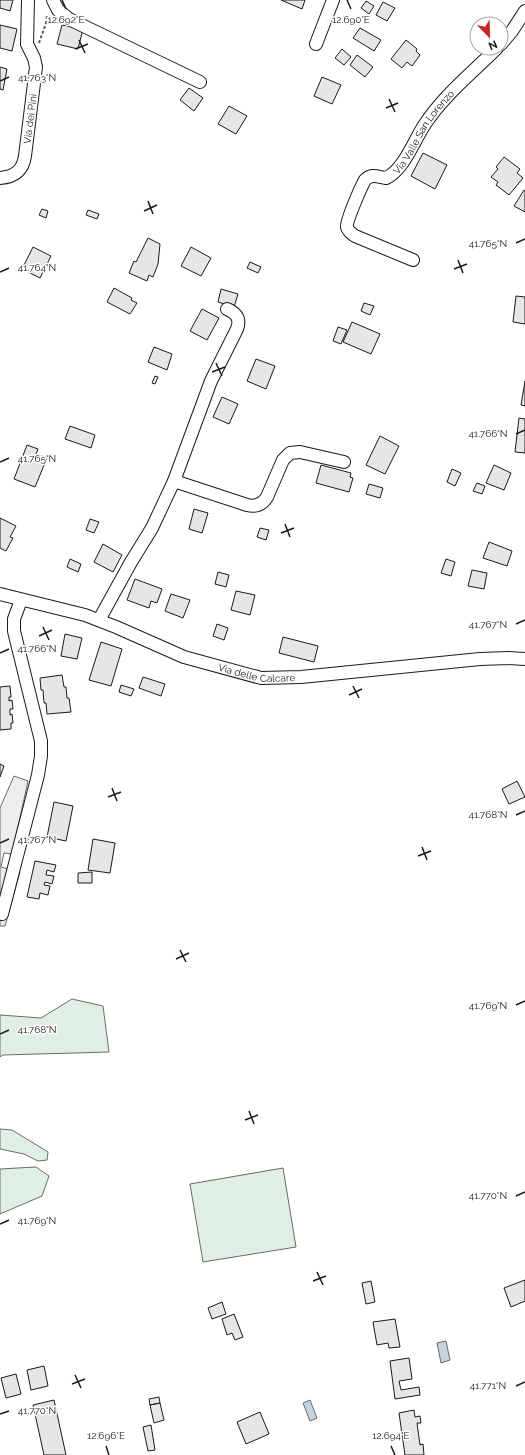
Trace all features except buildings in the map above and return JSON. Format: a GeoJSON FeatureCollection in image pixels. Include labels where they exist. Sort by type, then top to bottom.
{"type":"FeatureCollection","features":[{"type":"Feature","properties":{"kind":"street","name":"Via dei Pini"},"geometry":{"type":"LineString","coordinates":[[0,178],[16,174],[24,162],[36,71],[34,58],[27,44],[28,0]]}},
{"type":"Feature","properties":{"kind":"street"},"geometry":{"type":"LineString","coordinates":[[316,44],[333,0]]}},
{"type":"Feature","properties":{"kind":"street"},"geometry":{"type":"LineString","coordinates":[[51,4],[69,19],[200,82]]}},
{"type":"Feature","properties":{"kind":"street"},"geometry":{"type":"LineString","coordinates":[[509,35],[525,11]]}},
{"type":"Feature","properties":{"kind":"street","name":"Via Valle San Lorenzo"},"geometry":{"type":"LineString","coordinates":[[414,260],[355,236],[347,227],[348,219],[363,184],[368,177],[373,175],[386,178],[396,172],[401,166],[421,130],[434,112],[489,56]]}},
{"type":"Feature","properties":{"kind":"street"},"geometry":{"type":"LineString","coordinates":[[99,620],[131,562],[152,528],[174,481],[211,381],[238,326],[239,320],[236,314],[227,309]]}},
{"type":"Feature","properties":{"kind":"street"},"geometry":{"type":"LineString","coordinates":[[174,481],[247,504],[257,505],[263,502],[267,497],[283,460],[290,453],[298,452],[344,462]]}},
{"type":"Feature","properties":{"kind":"street","name":"Via delle Calcare"},"geometry":{"type":"LineString","coordinates":[[0,594],[70,610],[99,620],[184,657],[266,678],[300,677],[480,659],[525,659]]}},
{"type":"Feature","properties":{"kind":"street"},"geometry":{"type":"LineString","coordinates":[[2,914],[38,775],[41,756],[39,734],[14,631],[14,619],[21,600]]}},
{"type":"Feature","properties":{"kind":"path"},"geometry":{"type":"LineString","coordinates":[[34,58],[51,4]]}},
{"type":"Feature","properties":{"kind":"green space"},"geometry":{"type":"Polygon","coordinates":[[[72,999],[103,1006],[109,1052],[3,1055],[0,1057],[0,1015],[41,1018],[72,999]]]}},
{"type":"Feature","properties":{"kind":"green space"},"geometry":{"type":"Polygon","coordinates":[[[0,1129],[12,1130],[48,1152],[47,1160],[38,1161],[24,1154],[0,1149],[0,1129]]]}},
{"type":"Feature","properties":{"kind":"green space"},"geometry":{"type":"Polygon","coordinates":[[[36,1167],[49,1176],[42,1196],[0,1214],[0,1169],[36,1167]]]}},
{"type":"Feature","properties":{"kind":"green space"},"geometry":{"type":"Polygon","coordinates":[[[283,1168],[296,1247],[203,1262],[190,1184],[283,1168]]]}},
{"type":"Feature","properties":{"kind":"shaded area"},"geometry":{"type":"Polygon","coordinates":[[[14,776],[28,781],[12,854],[4,853],[1,867],[20,872],[5,926],[0,926],[0,808],[14,776]]]}},
{"type":"Feature","properties":{"kind":"shaded area"},"geometry":{"type":"Polygon","coordinates":[[[446,1341],[450,1360],[441,1363],[437,1343],[446,1341]]]}},
{"type":"Feature","properties":{"kind":"shaded area"},"geometry":{"type":"Polygon","coordinates":[[[310,1400],[317,1418],[310,1421],[303,1403],[310,1400]]]}}]}
